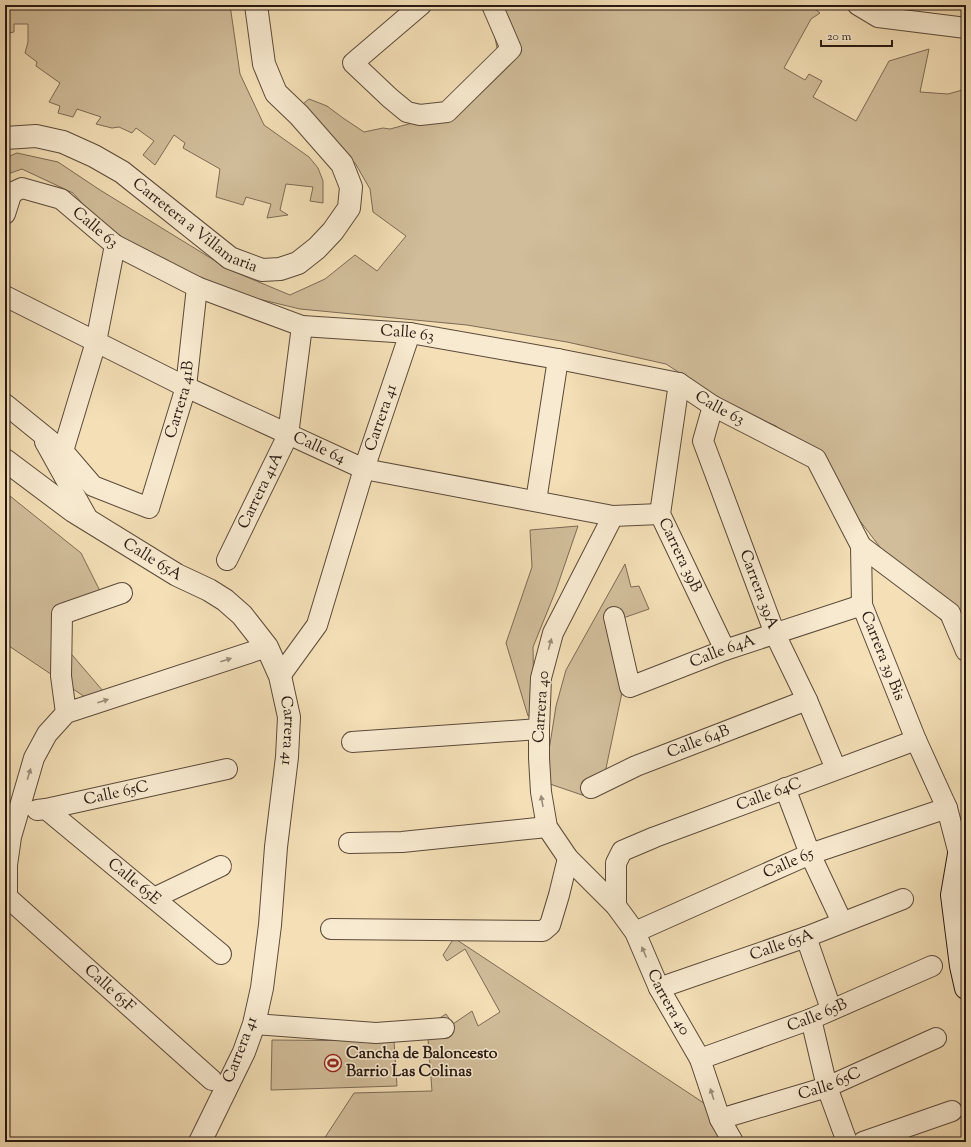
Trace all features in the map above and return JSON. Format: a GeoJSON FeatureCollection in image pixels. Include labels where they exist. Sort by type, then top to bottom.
{"type":"FeatureCollection","features":[{"type":"Feature","properties":{"kind":"street","name":"Carretera a Villamaria"},"geometry":{"type":"LineString","coordinates":[[5,138],[36,136],[63,142],[94,156],[122,172],[230,258],[262,270],[280,269],[298,263],[317,248],[333,231],[349,208],[351,187],[342,164],[299,115],[276,93],[264,64],[256,5]]}},
{"type":"Feature","properties":{"kind":"street"},"geometry":{"type":"LineString","coordinates":[[421,5],[353,63],[407,112],[420,115],[447,112],[511,49],[492,5]]}},
{"type":"Feature","properties":{"kind":"street"},"geometry":{"type":"LineString","coordinates":[[858,5],[878,17],[966,28]]}},
{"type":"Feature","properties":{"kind":"street","name":"Calle 63"},"geometry":{"type":"LineString","coordinates":[[8,194],[22,188],[61,199],[115,245],[197,287],[302,326],[410,333],[558,359],[679,383],[713,406],[816,459]]}},
{"type":"Feature","properties":{"kind":"street"},"geometry":{"type":"LineString","coordinates":[[5,214],[8,194]]}},
{"type":"Feature","properties":{"kind":"street"},"geometry":{"type":"LineString","coordinates":[[5,404],[64,450],[96,342],[115,245]]}},
{"type":"Feature","properties":{"kind":"street","name":"Carrera 41B"},"geometry":{"type":"LineString","coordinates":[[64,450],[94,486],[149,508],[186,387],[197,287]]}},
{"type":"Feature","properties":{"kind":"street","name":"Calle 64"},"geometry":{"type":"LineString","coordinates":[[5,296],[186,387],[288,435],[364,468],[613,516],[660,514]]}},
{"type":"Feature","properties":{"kind":"street","name":"Carrera 41A"},"geometry":{"type":"LineString","coordinates":[[227,560],[288,435],[302,326]]}},
{"type":"Feature","properties":{"kind":"street","name":"Carrera 41"},"geometry":{"type":"LineString","coordinates":[[200,1142],[244,1052],[254,1024],[262,988],[270,926],[276,847],[287,757],[289,717],[280,676],[318,625],[364,468],[410,333]]}},
{"type":"Feature","properties":{"kind":"street"},"geometry":{"type":"LineString","coordinates":[[536,501],[558,359]]}},
{"type":"Feature","properties":{"kind":"street","name":"Carrera 39B"},"geometry":{"type":"LineString","coordinates":[[679,383],[660,514],[725,650]]}},
{"type":"Feature","properties":{"kind":"street","name":"Carrera 39A"},"geometry":{"type":"LineString","coordinates":[[713,406],[703,441],[775,634],[807,700],[836,769]]}},
{"type":"Feature","properties":{"kind":"street"},"geometry":{"type":"LineString","coordinates":[[39,431],[89,521]]}},
{"type":"Feature","properties":{"kind":"street","name":"Carrera 39 Bis"},"geometry":{"type":"LineString","coordinates":[[816,459],[861,546],[862,606],[916,740],[947,808],[962,846]]}},
{"type":"Feature","properties":{"kind":"street","name":"Calle 65A"},"geometry":{"type":"LineString","coordinates":[[5,460],[73,511],[177,575],[209,590],[225,600],[242,615],[266,647],[280,676]]}},
{"type":"Feature","properties":{"kind":"street","name":"Carrera 40"},"geometry":{"type":"LineString","coordinates":[[613,516],[553,634],[541,678],[539,729],[541,792],[547,827],[568,858],[616,906],[635,932],[659,988],[700,1059],[720,1119],[733,1142]]}},
{"type":"Feature","properties":{"kind":"street"},"geometry":{"type":"LineString","coordinates":[[861,546],[950,613],[966,651]]}},
{"type":"Feature","properties":{"kind":"street"},"geometry":{"type":"LineString","coordinates":[[66,713],[61,676],[62,614],[122,593]]}},
{"type":"Feature","properties":{"kind":"street","name":"Calle 64A"},"geometry":{"type":"LineString","coordinates":[[614,617],[630,687],[725,650],[862,606]]}},
{"type":"Feature","properties":{"kind":"street"},"geometry":{"type":"LineString","coordinates":[[12,813],[34,758],[47,734],[66,713],[266,647]]}},
{"type":"Feature","properties":{"kind":"street","name":"Calle 64B"},"geometry":{"type":"LineString","coordinates":[[591,788],[636,766],[807,700]]}},
{"type":"Feature","properties":{"kind":"street"},"geometry":{"type":"LineString","coordinates":[[352,742],[539,729]]}},
{"type":"Feature","properties":{"kind":"street","name":"Calle 64C"},"geometry":{"type":"LineString","coordinates":[[616,906],[616,863],[622,851],[655,837],[916,740]]}},
{"type":"Feature","properties":{"kind":"street","name":"Calle 65C"},"geometry":{"type":"LineString","coordinates":[[12,813],[46,809],[227,769]]}},
{"type":"Feature","properties":{"kind":"street"},"geometry":{"type":"LineString","coordinates":[[785,788],[810,854],[842,922]]}},
{"type":"Feature","properties":{"kind":"street","name":"Calle 65"},"geometry":{"type":"LineString","coordinates":[[635,932],[810,854],[947,808]]}},
{"type":"Feature","properties":{"kind":"street","name":"Calle 65E"},"geometry":{"type":"LineString","coordinates":[[46,809],[221,954]]}},
{"type":"Feature","properties":{"kind":"street","name":"Calle 65F"},"geometry":{"type":"LineString","coordinates":[[12,813],[11,837],[7,865],[7,897],[212,1080]]}},
{"type":"Feature","properties":{"kind":"street"},"geometry":{"type":"LineString","coordinates":[[349,843],[402,842],[547,827]]}},
{"type":"Feature","properties":{"kind":"street"},"geometry":{"type":"LineString","coordinates":[[962,846],[952,895],[961,966],[966,988]]}},
{"type":"Feature","properties":{"kind":"street"},"geometry":{"type":"LineString","coordinates":[[331,929],[543,931],[550,925],[552,920],[568,858]]}},
{"type":"Feature","properties":{"kind":"street"},"geometry":{"type":"LineString","coordinates":[[154,898],[221,866]]}},
{"type":"Feature","properties":{"kind":"street","name":"Calle 65A"},"geometry":{"type":"LineString","coordinates":[[659,988],[806,937],[903,899]]}},
{"type":"Feature","properties":{"kind":"street"},"geometry":{"type":"LineString","coordinates":[[806,937],[831,1009]]}},
{"type":"Feature","properties":{"kind":"street","name":"Calle 65B"},"geometry":{"type":"LineString","coordinates":[[700,1059],[811,1019],[932,966]]}},
{"type":"Feature","properties":{"kind":"street"},"geometry":{"type":"LineString","coordinates":[[811,1019],[827,1087],[847,1142]]}},
{"type":"Feature","properties":{"kind":"street"},"geometry":{"type":"LineString","coordinates":[[254,1024],[376,1033],[444,1028]]}},
{"type":"Feature","properties":{"kind":"street","name":"Calle 65C"},"geometry":{"type":"LineString","coordinates":[[720,1119],[827,1087],[936,1038]]}},
{"type":"Feature","properties":{"kind":"street"},"geometry":{"type":"LineString","coordinates":[[862,1142],[952,1111]]}},
{"type":"Feature","properties":{"kind":"shaded area"},"geometry":{"type":"Polygon","coordinates":[[[5,5],[230,5],[240,74],[264,125],[309,157],[318,168],[323,181],[323,203],[310,201],[313,187],[286,184],[280,210],[288,215],[267,218],[271,204],[246,197],[243,205],[216,197],[220,169],[183,148],[185,143],[174,135],[155,165],[143,155],[154,141],[136,128],[132,133],[119,127],[112,128],[96,124],[101,117],[77,109],[73,117],[58,113],[60,106],[49,102],[60,83],[36,66],[37,62],[25,53],[28,42],[28,24],[14,24],[14,32],[5,34],[5,5]]]}},
{"type":"Feature","properties":{"kind":"shaded area"},"geometry":{"type":"Polygon","coordinates":[[[489,5],[810,5],[820,13],[811,19],[784,68],[805,80],[809,74],[822,81],[813,97],[856,121],[889,61],[929,49],[920,92],[948,94],[966,89],[966,648],[902,576],[809,454],[776,426],[734,408],[666,364],[567,342],[467,325],[300,309],[217,289],[118,243],[73,193],[22,169],[5,175],[5,158],[17,153],[58,162],[100,190],[230,270],[290,295],[325,279],[355,255],[377,271],[406,236],[373,212],[370,189],[355,163],[298,108],[309,99],[327,106],[364,132],[383,128],[390,129],[420,121],[495,70],[497,48],[489,5]]]}},
{"type":"Feature","properties":{"kind":"shaded area"},"geometry":{"type":"Polygon","coordinates":[[[5,492],[81,553],[108,607],[62,621],[72,632],[61,642],[103,691],[85,697],[6,644],[5,492]]]}},
{"type":"Feature","properties":{"kind":"shaded area"},"geometry":{"type":"Polygon","coordinates":[[[578,526],[556,590],[533,647],[534,715],[528,716],[506,643],[532,567],[530,530],[578,526]]]}},
{"type":"Feature","properties":{"kind":"shaded area"},"geometry":{"type":"Polygon","coordinates":[[[625,564],[631,587],[639,586],[649,609],[623,618],[628,664],[605,773],[588,797],[544,782],[556,706],[566,670],[625,564]]]}},
{"type":"Feature","properties":{"kind":"shaded area"},"geometry":{"type":"Polygon","coordinates":[[[454,938],[725,1117],[731,1142],[322,1142],[354,1093],[432,1091],[427,1026],[446,1014],[453,1024],[472,1011],[478,1026],[500,1012],[465,949],[447,961],[443,955],[454,938]]]}},
{"type":"Feature","properties":{"kind":"shaded area","name":"Cancha de Baloncesto Barrio Las Colinas"},"geometry":{"type":"Polygon","coordinates":[[[272,1040],[394,1041],[397,1086],[271,1090],[272,1040]]]}},
{"type":"Feature","properties":{"kind":"place","name":"Cancha de Baloncesto Barrio Las Colinas"},"geometry":{"type":"Point","coordinates":[333,1063]}}]}
